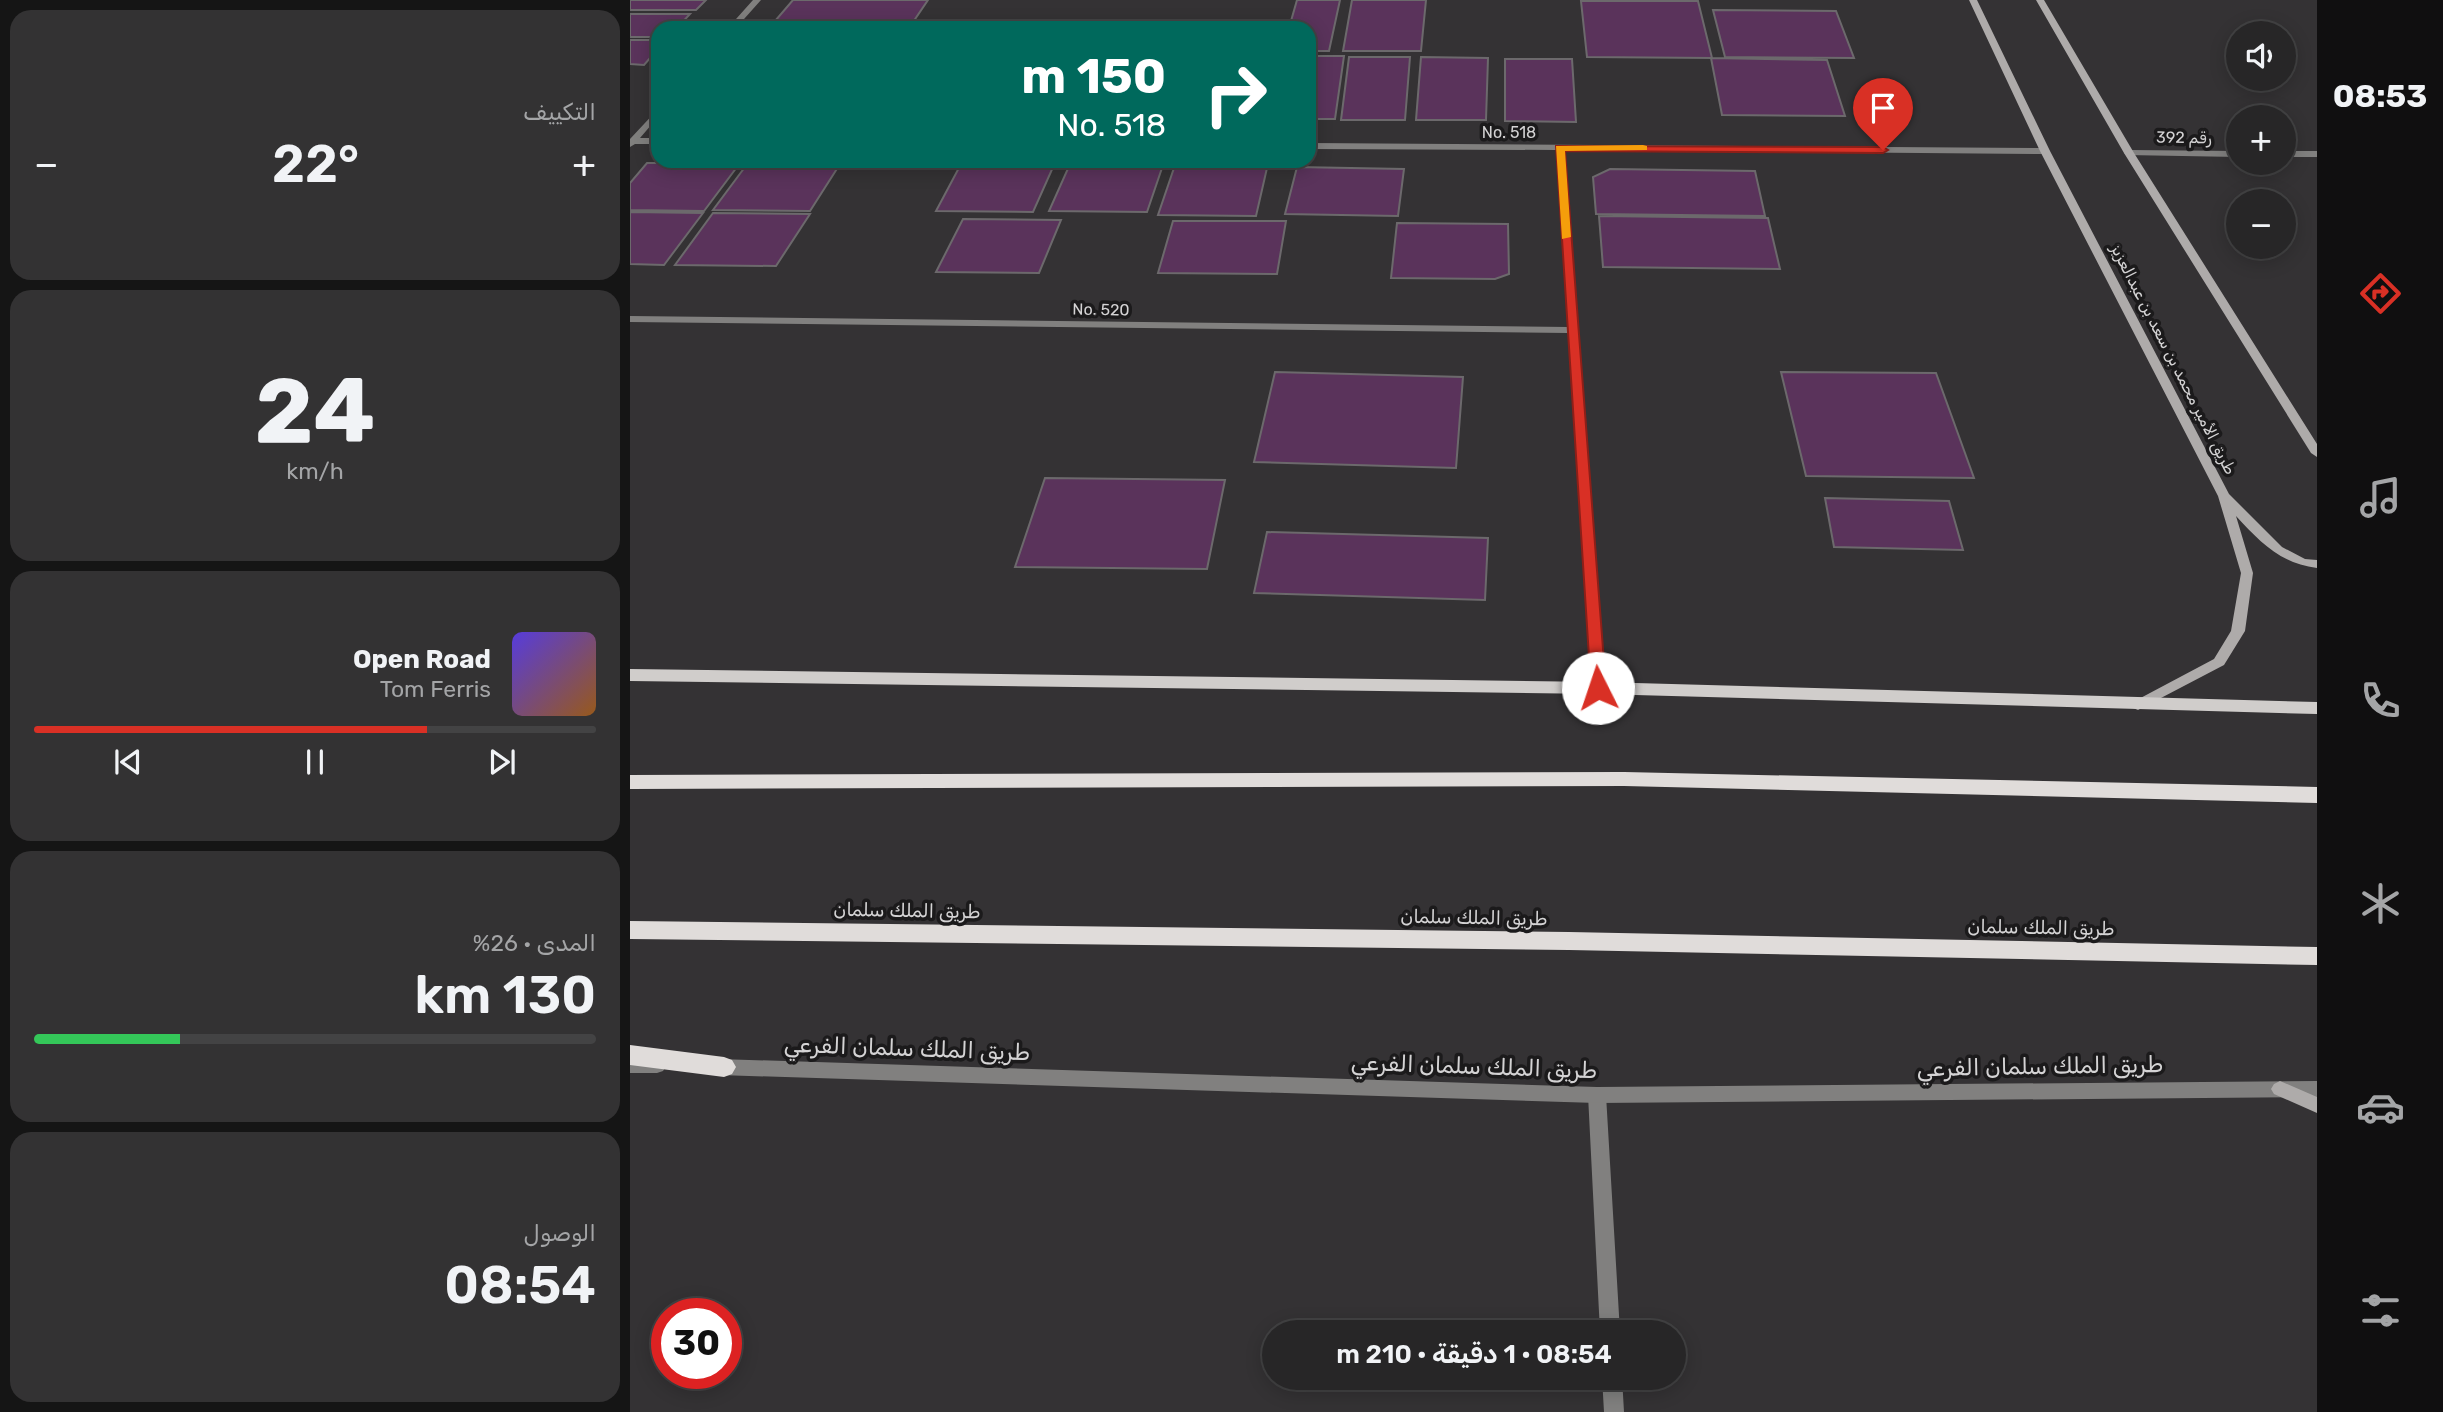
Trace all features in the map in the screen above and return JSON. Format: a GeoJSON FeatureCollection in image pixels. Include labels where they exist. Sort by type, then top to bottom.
{"type":"FeatureCollection","features":[{"type":"Feature","properties":{"kind":"highway"},"geometry":{"type":"LineString","coordinates":[[630,782],[1625,779],[2317,795]]}},
{"type":"Feature","properties":{"kind":"highway","name":"طريق الملك سلمان"},"geometry":{"type":"LineString","coordinates":[[630,930],[1569,941],[2317,956]]}},
{"type":"Feature","properties":{"kind":"highway"},"geometry":{"type":"LineString","coordinates":[[630,1055],[723,1067]]}},
{"type":"Feature","properties":{"kind":"main road","name":"طريق الأمير محمد بن سعد بن عبدالعزيز"},"geometry":{"type":"LineString","coordinates":[[1973,0],[2045,151],[2224,496],[2247,573],[2238,631],[2219,662],[2138,705]]}},
{"type":"Feature","properties":{"kind":"main road"},"geometry":{"type":"LineString","coordinates":[[2040,0],[2129,152],[2317,453]]}},
{"type":"Feature","properties":{"kind":"main road"},"geometry":{"type":"LineString","coordinates":[[2224,496],[2264,538],[2285,554],[2317,564]]}},
{"type":"Feature","properties":{"kind":"main road"},"geometry":{"type":"LineString","coordinates":[[630,675],[1598,688],[2317,708]]}},
{"type":"Feature","properties":{"kind":"main road"},"geometry":{"type":"LineString","coordinates":[[2280,1089],[2317,1105]]}},
{"type":"Feature","properties":{"kind":"street"},"geometry":{"type":"LineString","coordinates":[[738,21],[757,0]]}},
{"type":"Feature","properties":{"kind":"street"},"geometry":{"type":"LineString","coordinates":[[631,142],[651,120]]}},
{"type":"Feature","properties":{"kind":"street"},"geometry":{"type":"LineString","coordinates":[[631,142],[651,141]]}},
{"type":"Feature","properties":{"kind":"street","name":"No. 518"},"geometry":{"type":"LineString","coordinates":[[1316,146],[2045,151]]}},
{"type":"Feature","properties":{"kind":"street"},"geometry":{"type":"LineString","coordinates":[[1560,148],[1598,688]]}},
{"type":"Feature","properties":{"kind":"street","name":"رقم 392"},"geometry":{"type":"LineString","coordinates":[[2129,152],[2226,154]]}},
{"type":"Feature","properties":{"kind":"street"},"geometry":{"type":"LineString","coordinates":[[2296,154],[2317,154]]}},
{"type":"Feature","properties":{"kind":"street","name":"No. 520"},"geometry":{"type":"LineString","coordinates":[[630,319],[1573,330]]}},
{"type":"Feature","properties":{"kind":"street","name":"طريق الملك سلمان الفرعي"},"geometry":{"type":"LineString","coordinates":[[630,1066],[1597,1095],[2317,1089]]}},
{"type":"Feature","properties":{"kind":"street"},"geometry":{"type":"LineString","coordinates":[[1597,1095],[1609,1320]]}},
{"type":"Feature","properties":{"kind":"street"},"geometry":{"type":"LineString","coordinates":[[1613,1390],[1614,1412]]}},
{"type":"Feature","properties":{"kind":"building"},"geometry":{"type":"Polygon","coordinates":[[[630,0],[706,0],[696,10],[630,10],[630,0]]]}},
{"type":"Feature","properties":{"kind":"building"},"geometry":{"type":"Polygon","coordinates":[[[793,0],[928,0],[914,21],[775,21],[793,0]]]}},
{"type":"Feature","properties":{"kind":"building"},"geometry":{"type":"Polygon","coordinates":[[[1297,0],[1340,0],[1329,51],[1316,51],[1316,21],[1291,21],[1297,0]]]}},
{"type":"Feature","properties":{"kind":"building"},"geometry":{"type":"Polygon","coordinates":[[[1352,0],[1426,0],[1421,51],[1343,51],[1352,0]]]}},
{"type":"Feature","properties":{"kind":"building"},"geometry":{"type":"Polygon","coordinates":[[[1581,1],[1698,1],[1712,58],[1587,57],[1581,1]]]}},
{"type":"Feature","properties":{"kind":"building"},"geometry":{"type":"Polygon","coordinates":[[[1713,10],[1836,11],[1854,58],[1725,57],[1713,10]]]}},
{"type":"Feature","properties":{"kind":"building"},"geometry":{"type":"Polygon","coordinates":[[[630,14],[690,14],[684,21],[651,21],[651,37],[630,37],[630,14]]]}},
{"type":"Feature","properties":{"kind":"building"},"geometry":{"type":"Polygon","coordinates":[[[630,40],[651,40],[651,57],[644,65],[630,64],[630,40]]]}},
{"type":"Feature","properties":{"kind":"building"},"geometry":{"type":"Polygon","coordinates":[[[1316,56],[1344,56],[1335,119],[1316,119],[1316,56]]]}},
{"type":"Feature","properties":{"kind":"building"},"geometry":{"type":"Polygon","coordinates":[[[1349,57],[1410,57],[1405,120],[1341,120],[1349,57]]]}},
{"type":"Feature","properties":{"kind":"building"},"geometry":{"type":"Polygon","coordinates":[[[1421,57],[1488,58],[1486,120],[1416,120],[1421,57]]]}},
{"type":"Feature","properties":{"kind":"building"},"geometry":{"type":"Polygon","coordinates":[[[1711,58],[1827,60],[1845,116],[1722,115],[1711,58]]]}},
{"type":"Feature","properties":{"kind":"building"},"geometry":{"type":"Polygon","coordinates":[[[1505,59],[1572,59],[1576,122],[1505,121],[1505,59]]]}},
{"type":"Feature","properties":{"kind":"building"},"geometry":{"type":"Polygon","coordinates":[[[647,163],[651,163],[651,168],[736,168],[704,211],[630,210],[630,183],[647,163]]]}},
{"type":"Feature","properties":{"kind":"building"},"geometry":{"type":"Polygon","coordinates":[[[744,168],[837,168],[810,211],[713,210],[744,168]]]}},
{"type":"Feature","properties":{"kind":"building"},"geometry":{"type":"Polygon","coordinates":[[[959,168],[1053,168],[1033,212],[936,211],[959,168]]]}},
{"type":"Feature","properties":{"kind":"building"},"geometry":{"type":"Polygon","coordinates":[[[1068,168],[1162,168],[1147,212],[1049,211],[1068,168]]]}},
{"type":"Feature","properties":{"kind":"building"},"geometry":{"type":"Polygon","coordinates":[[[1174,168],[1267,168],[1256,216],[1158,215],[1174,168]]]}},
{"type":"Feature","properties":{"kind":"building"},"geometry":{"type":"Polygon","coordinates":[[[1297,168],[1404,169],[1398,216],[1285,214],[1297,168]]]}},
{"type":"Feature","properties":{"kind":"building"},"geometry":{"type":"Polygon","coordinates":[[[1610,169],[1755,171],[1765,216],[1596,214],[1593,177],[1610,169]]]}},
{"type":"Feature","properties":{"kind":"building"},"geometry":{"type":"Polygon","coordinates":[[[630,212],[703,213],[664,265],[630,264],[630,212]]]}},
{"type":"Feature","properties":{"kind":"building"},"geometry":{"type":"Polygon","coordinates":[[[713,213],[810,214],[776,266],[675,265],[713,213]]]}},
{"type":"Feature","properties":{"kind":"building"},"geometry":{"type":"Polygon","coordinates":[[[1599,216],[1768,218],[1780,269],[1603,267],[1599,216]]]}},
{"type":"Feature","properties":{"kind":"building"},"geometry":{"type":"Polygon","coordinates":[[[963,219],[1061,220],[1039,273],[936,272],[963,219]]]}},
{"type":"Feature","properties":{"kind":"building"},"geometry":{"type":"Polygon","coordinates":[[[1173,221],[1286,221],[1277,274],[1158,273],[1173,221]]]}},
{"type":"Feature","properties":{"kind":"building"},"geometry":{"type":"Polygon","coordinates":[[[1397,223],[1508,224],[1509,274],[1495,279],[1391,278],[1397,223]]]}},
{"type":"Feature","properties":{"kind":"building"},"geometry":{"type":"Polygon","coordinates":[[[1275,372],[1463,377],[1456,468],[1254,462],[1275,372]]]}},
{"type":"Feature","properties":{"kind":"building"},"geometry":{"type":"Polygon","coordinates":[[[1781,372],[1936,373],[1974,478],[1806,476],[1781,372]]]}},
{"type":"Feature","properties":{"kind":"building"},"geometry":{"type":"Polygon","coordinates":[[[1045,478],[1225,480],[1207,569],[1015,567],[1045,478]]]}},
{"type":"Feature","properties":{"kind":"building"},"geometry":{"type":"Polygon","coordinates":[[[1825,498],[1949,501],[1963,550],[1834,547],[1825,498]]]}},
{"type":"Feature","properties":{"kind":"building"},"geometry":{"type":"Polygon","coordinates":[[[1267,532],[1488,538],[1485,600],[1254,593],[1267,532]]]}},
{"type":"Feature","properties":{"kind":"slow traffic"},"geometry":{"type":"LineString","coordinates":[[1566,237],[1560,148],[1643,148]]}},
{"type":"Feature","properties":{"kind":"route"},"geometry":{"type":"LineString","coordinates":[[1598,688],[1560,148],[1883,150]]}}]}
